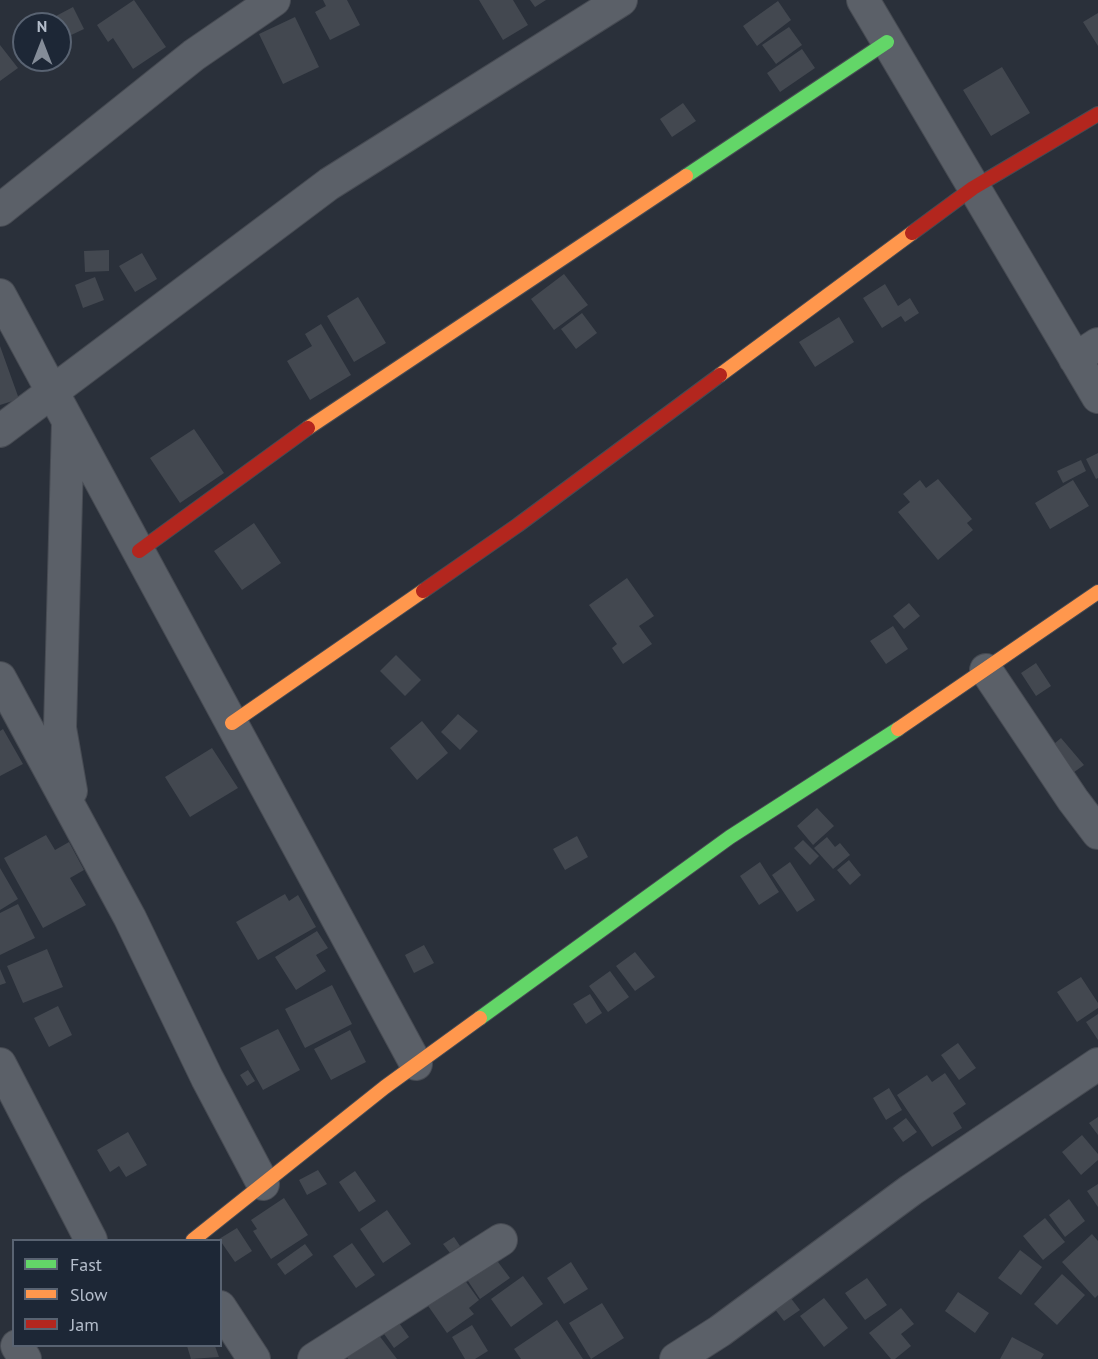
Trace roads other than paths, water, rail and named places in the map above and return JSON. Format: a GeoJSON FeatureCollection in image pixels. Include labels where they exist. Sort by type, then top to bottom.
{"type":"FeatureCollection","features":[{"type":"Feature","properties":{"kind":"street"},"geometry":{"type":"LineString","coordinates":[[0,210],[194,56],[274,0]]}},
{"type":"Feature","properties":{"kind":"street"},"geometry":{"type":"LineString","coordinates":[[0,431],[329,184],[621,0]]}},
{"type":"Feature","properties":{"kind":"street"},"geometry":{"type":"LineString","coordinates":[[863,0],[974,188],[1086,351],[1098,397]]}},
{"type":"Feature","properties":{"kind":"street"},"geometry":{"type":"LineString","coordinates":[[139,551],[327,414],[887,42]]}},
{"type":"Feature","properties":{"kind":"street"},"geometry":{"type":"LineString","coordinates":[[232,723],[527,518],[974,188],[1098,114]]}},
{"type":"Feature","properties":{"kind":"street"},"geometry":{"type":"LineString","coordinates":[[0,295],[416,1064]]}},
{"type":"Feature","properties":{"kind":"street"},"geometry":{"type":"LineString","coordinates":[[68,421],[60,728],[71,787],[72,811]]}},
{"type":"Feature","properties":{"kind":"street"},"geometry":{"type":"LineString","coordinates":[[194,1239],[416,1064],[730,837],[986,670],[1098,592]]}},
{"type":"Feature","properties":{"kind":"street"},"geometry":{"type":"LineString","coordinates":[[986,670],[1073,800],[1098,833]]}},
{"type":"Feature","properties":{"kind":"street"},"geometry":{"type":"LineString","coordinates":[[0,678],[130,918],[207,1078],[263,1184]]}},
{"type":"Feature","properties":{"kind":"street"},"geometry":{"type":"LineString","coordinates":[[0,1064],[90,1239]]}},
{"type":"Feature","properties":{"kind":"street"},"geometry":{"type":"LineString","coordinates":[[676,1359],[720,1331],[911,1190],[1098,1064]]}},
{"type":"Feature","properties":{"kind":"street"},"geometry":{"type":"LineString","coordinates":[[314,1359],[501,1240]]}},
{"type":"Feature","properties":{"kind":"street"},"geometry":{"type":"LineString","coordinates":[[222,1310],[254,1359]]}}]}
